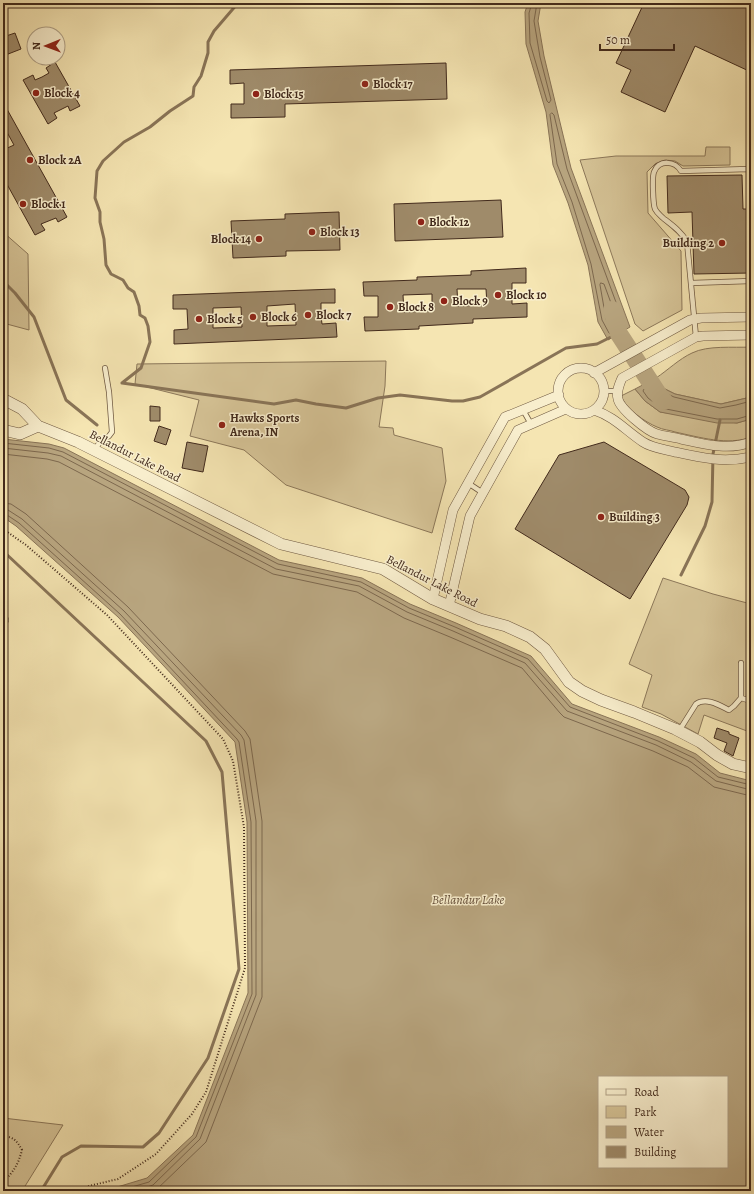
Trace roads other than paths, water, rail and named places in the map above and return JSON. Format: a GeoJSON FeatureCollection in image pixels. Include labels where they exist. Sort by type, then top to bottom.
{"type":"FeatureCollection","features":[{"type":"Feature","properties":{"kind":"street"},"geometry":{"type":"LineString","coordinates":[[594,373],[647,345],[684,323],[694,319],[751,317]]}},
{"type":"Feature","properties":{"kind":"street"},"geometry":{"type":"LineString","coordinates":[[751,335],[696,337],[622,378],[618,391],[618,401],[628,413],[656,434],[714,446],[729,447],[751,442]]}},
{"type":"Feature","properties":{"kind":"street"},"geometry":{"type":"LineString","coordinates":[[579,369],[585,369],[594,373],[600,379],[604,390],[601,402],[594,410],[588,413],[582,414],[570,412],[562,404],[558,388],[560,383],[567,373],[579,369]]}},
{"type":"Feature","properties":{"kind":"street"},"geometry":{"type":"LineString","coordinates":[[433,599],[453,510],[506,417],[559,395]]}},
{"type":"Feature","properties":{"kind":"street","name":"Bellandur Lake Road"},"geometry":{"type":"LineString","coordinates":[[3,399],[22,409],[38,426],[78,442],[281,544],[383,569],[433,599],[480,619],[506,626],[530,637],[545,649],[569,682],[582,692],[679,731],[700,742],[717,755],[733,764],[751,768]]}},
{"type":"Feature","properties":{"kind":"street"},"geometry":{"type":"LineString","coordinates":[[449,606],[470,516],[518,430],[566,409]]}},
{"type":"Feature","properties":{"kind":"street"},"geometry":{"type":"LineString","coordinates":[[594,410],[612,418],[637,438],[651,446],[712,459],[730,460],[751,457]]}},
{"type":"Feature","properties":{"kind":"street"},"geometry":{"type":"LineString","coordinates":[[3,430],[20,434],[38,426]]}},
{"type":"Feature","properties":{"kind":"lane"},"geometry":{"type":"LineString","coordinates":[[696,337],[688,247],[685,238],[659,214],[654,207],[653,173],[661,164],[669,162],[676,165],[681,171],[749,169],[749,201],[751,201]]}},
{"type":"Feature","properties":{"kind":"lane"},"geometry":{"type":"LineString","coordinates":[[691,283],[751,282]]}},
{"type":"Feature","properties":{"kind":"lane"},"geometry":{"type":"LineString","coordinates":[[3,356],[3,362]]}},
{"type":"Feature","properties":{"kind":"lane"},"geometry":{"type":"LineString","coordinates":[[94,450],[101,441],[110,436],[112,432],[109,392],[105,368]]}},
{"type":"Feature","properties":{"kind":"lane"},"geometry":{"type":"LineString","coordinates":[[604,390],[618,391]]}},
{"type":"Feature","properties":{"kind":"lane"},"geometry":{"type":"LineString","coordinates":[[523,410],[531,425]]}},
{"type":"Feature","properties":{"kind":"lane"},"geometry":{"type":"LineString","coordinates":[[468,483],[483,493]]}},
{"type":"Feature","properties":{"kind":"lane"},"geometry":{"type":"LineString","coordinates":[[679,731],[696,704],[700,702],[707,701],[729,710],[734,706],[741,698],[741,663]]}},
{"type":"Feature","properties":{"kind":"lane"},"geometry":{"type":"LineString","coordinates":[[741,698],[751,701]]}},
{"type":"Feature","properties":{"kind":"water"},"geometry":{"type":"Polygon","coordinates":[[[528,3],[541,3],[538,21],[544,56],[571,168],[630,327],[608,340],[598,322],[588,265],[568,203],[553,165],[546,112],[526,44],[525,12],[528,3]]]}},
{"type":"Feature","properties":{"kind":"water"},"geometry":{"type":"Polygon","coordinates":[[[656,378],[663,388],[675,394],[721,404],[751,397],[751,419],[737,423],[717,423],[660,412],[645,401],[635,389],[656,378]]]}},
{"type":"Feature","properties":{"kind":"water","name":"Bellandur Lake"},"geometry":{"type":"Polygon","coordinates":[[[3,439],[49,444],[64,448],[279,560],[362,578],[410,604],[531,656],[572,704],[659,737],[696,754],[720,773],[751,781],[751,1191],[104,1191],[147,1178],[193,1135],[248,993],[247,822],[235,742],[118,617],[16,526],[3,517],[3,439]]]}},
{"type":"Feature","properties":{"kind":"waterway"},"geometry":{"type":"LineString","coordinates":[[122,383],[141,368],[150,342],[148,326],[145,318],[140,315],[139,306],[134,292],[128,288],[123,280],[111,274],[106,265],[100,212],[95,198],[97,171],[103,161],[124,142],[150,127],[170,111],[193,96],[194,87],[201,76],[208,53],[208,42],[214,31],[238,3]]}},
{"type":"Feature","properties":{"kind":"waterway"},"geometry":{"type":"LineString","coordinates":[[3,281],[15,293],[34,317],[66,400],[97,425]]}},
{"type":"Feature","properties":{"kind":"waterway"},"geometry":{"type":"LineString","coordinates":[[612,310],[619,334],[664,401]]}},
{"type":"Feature","properties":{"kind":"waterway"},"geometry":{"type":"LineString","coordinates":[[122,383],[274,404],[296,400],[346,408],[378,398],[400,395],[463,401],[480,397],[566,348],[597,344],[611,337]]}},
{"type":"Feature","properties":{"kind":"waterway"},"geometry":{"type":"LineString","coordinates":[[681,575],[705,526],[712,502],[713,454],[720,420]]}},
{"type":"Feature","properties":{"kind":"waterway"},"geometry":{"type":"LineString","coordinates":[[3,551],[206,741],[222,772],[239,969],[208,1058],[159,1133],[143,1147],[81,1146],[62,1157],[41,1191]]}},
{"type":"Feature","properties":{"kind":"place","name":"Block 17"},"geometry":{"type":"Point","coordinates":[365,84]}},
{"type":"Feature","properties":{"kind":"place","name":"Block 4"},"geometry":{"type":"Point","coordinates":[36,93]}},
{"type":"Feature","properties":{"kind":"place","name":"Block 15"},"geometry":{"type":"Point","coordinates":[256,94]}},
{"type":"Feature","properties":{"kind":"place","name":"Block 2A"},"geometry":{"type":"Point","coordinates":[30,160]}},
{"type":"Feature","properties":{"kind":"place","name":"Block 1"},"geometry":{"type":"Point","coordinates":[23,204]}},
{"type":"Feature","properties":{"kind":"place","name":"Block 12"},"geometry":{"type":"Point","coordinates":[421,222]}},
{"type":"Feature","properties":{"kind":"place","name":"Block 13"},"geometry":{"type":"Point","coordinates":[312,232]}},
{"type":"Feature","properties":{"kind":"place","name":"Block 14"},"geometry":{"type":"Point","coordinates":[259,239]}},
{"type":"Feature","properties":{"kind":"place","name":"Building 2"},"geometry":{"type":"Point","coordinates":[722,243]}},
{"type":"Feature","properties":{"kind":"place","name":"Block 10"},"geometry":{"type":"Point","coordinates":[498,295]}},
{"type":"Feature","properties":{"kind":"place","name":"Block 9"},"geometry":{"type":"Point","coordinates":[444,301]}},
{"type":"Feature","properties":{"kind":"place","name":"Block 8"},"geometry":{"type":"Point","coordinates":[390,307]}},
{"type":"Feature","properties":{"kind":"place","name":"Block 7"},"geometry":{"type":"Point","coordinates":[308,315]}},
{"type":"Feature","properties":{"kind":"place","name":"Block 6"},"geometry":{"type":"Point","coordinates":[253,317]}},
{"type":"Feature","properties":{"kind":"place","name":"Block 5"},"geometry":{"type":"Point","coordinates":[199,319]}},
{"type":"Feature","properties":{"kind":"place","name":"Hawks Sports Arena, IN"},"geometry":{"type":"Point","coordinates":[222,425]}},
{"type":"Feature","properties":{"kind":"place","name":"Building 3"},"geometry":{"type":"Point","coordinates":[601,517]}}]}
